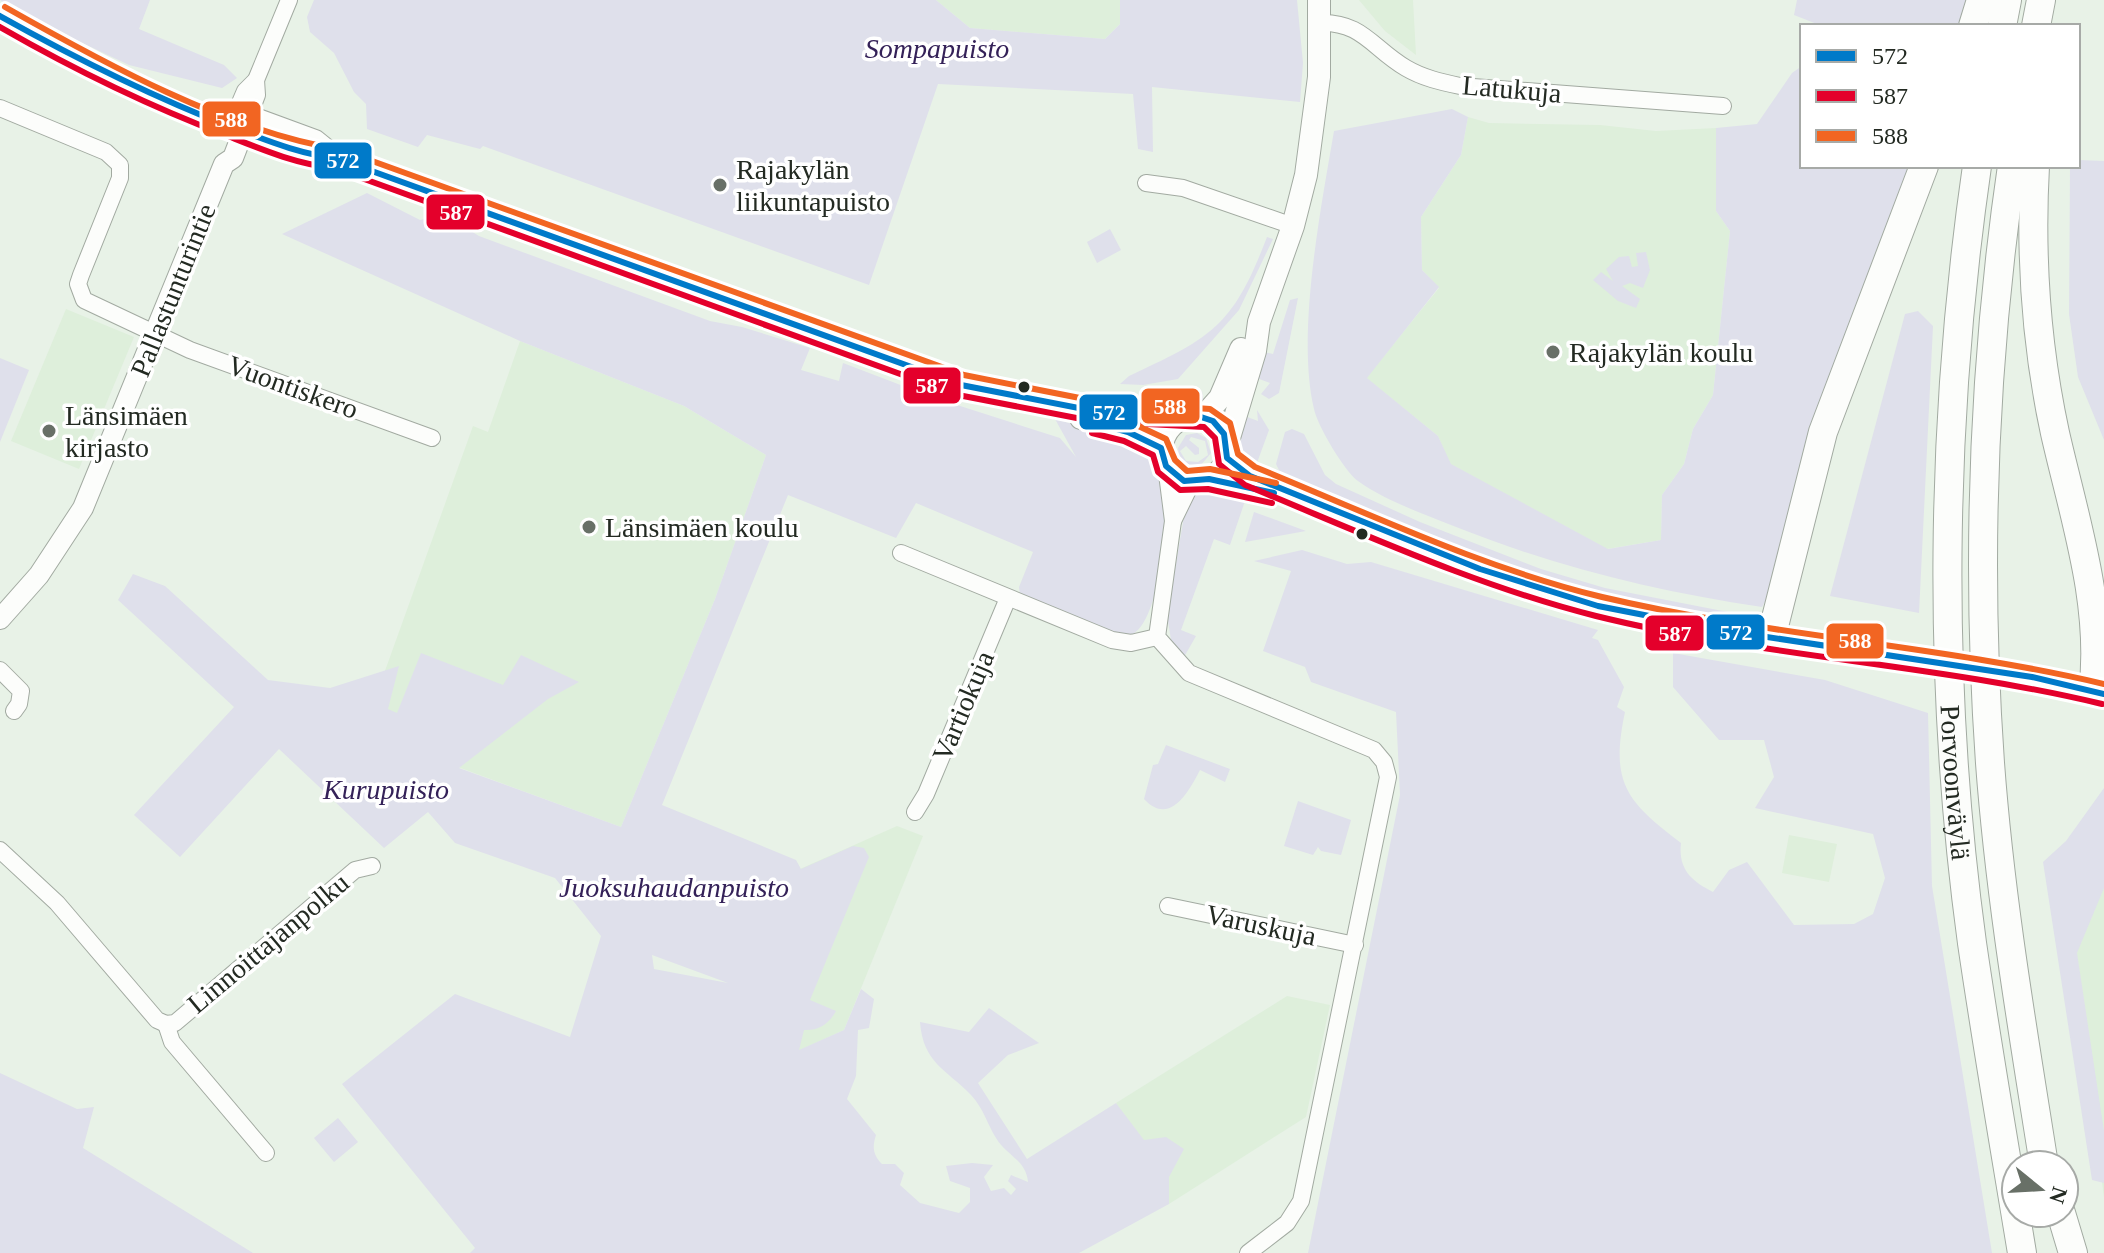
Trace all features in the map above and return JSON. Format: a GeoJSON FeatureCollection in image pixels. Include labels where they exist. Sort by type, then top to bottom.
{"type":"FeatureCollection","features":[{"type":"Feature","properties":{"kind":"highway"},"geometry":{"type":"LineString","coordinates":[[1974,24],[1981,0]]}},
{"type":"Feature","properties":{"kind":"highway"},"geometry":{"type":"LineString","coordinates":[[2002,24],[2007,0]]}},
{"type":"Feature","properties":{"kind":"highway"},"geometry":{"type":"LineString","coordinates":[[2036,24],[2041,0]]}},
{"type":"Feature","properties":{"kind":"highway"},"geometry":{"type":"LineString","coordinates":[[2047,24],[2050,0]]}},
{"type":"Feature","properties":{"kind":"highway"},"geometry":{"type":"LineString","coordinates":[[1771,638],[1823,432],[1923,168]]}},
{"type":"Feature","properties":{"kind":"highway","name":"Porvoonväylä"},"geometry":{"type":"LineString","coordinates":[[1977,168],[1962,290],[1952,423],[1949,523],[1951,702],[1972,941],[2022,1253]]}},
{"type":"Feature","properties":{"kind":"highway","name":"Porvoonväylä"},"geometry":{"type":"LineString","coordinates":[[2012,168],[1990,363],[1983,621],[1990,766],[2008,938],[2041,1149]]}},
{"type":"Feature","properties":{"kind":"highway"},"geometry":{"type":"LineString","coordinates":[[2035,168],[2035,306],[2052,419],[2093,617],[2099,693]]}},
{"type":"Feature","properties":{"kind":"highway"},"geometry":{"type":"LineString","coordinates":[[2054,1229],[2058,1253]]}},
{"type":"Feature","properties":{"kind":"highway"},"geometry":{"type":"LineString","coordinates":[[2066,1229],[2073,1253]]}},
{"type":"Feature","properties":{"kind":"main road"},"geometry":{"type":"LineString","coordinates":[[1201,481],[1220,471],[1259,338],[1259,322],[1293,226],[1314,127],[1319,0]]}},
{"type":"Feature","properties":{"kind":"main road"},"geometry":{"type":"LineString","coordinates":[[240,122],[315,141],[336,158],[470,210],[961,385],[1059,408],[1181,418],[1204,416],[1221,428],[1227,450],[1250,476],[1281,491],[1544,591],[1625,612],[1771,638],[1903,655],[2032,677],[2099,693]]}},
{"type":"Feature","properties":{"kind":"main road"},"geometry":{"type":"LineString","coordinates":[[1204,416],[1220,398],[1247,334],[1259,322]]}},
{"type":"Feature","properties":{"kind":"main road"},"geometry":{"type":"LineString","coordinates":[[1059,408],[1163,457],[1177,478],[1273,493],[1281,491]]}},
{"type":"Feature","properties":{"kind":"main road"},"geometry":{"type":"LineString","coordinates":[[1163,457],[1167,430],[1181,418]]}},
{"type":"Feature","properties":{"kind":"street"},"geometry":{"type":"LineString","coordinates":[[240,122],[257,95],[256,80],[289,0]]}},
{"type":"Feature","properties":{"kind":"street","name":"Latukuja"},"geometry":{"type":"LineString","coordinates":[[1319,23],[1348,25],[1404,67],[1423,77],[1460,86],[1723,106]]}},
{"type":"Feature","properties":{"kind":"street","name":"Vuontiskero"},"geometry":{"type":"LineString","coordinates":[[0,108],[106,152],[120,165],[120,178],[81,275],[79,292],[90,304],[155,335],[432,438]]}},
{"type":"Feature","properties":{"kind":"street","name":"Pallastunturintie"},"geometry":{"type":"LineString","coordinates":[[0,619],[70,531],[155,335],[224,164],[220,153],[240,122]]}},
{"type":"Feature","properties":{"kind":"street"},"geometry":{"type":"LineString","coordinates":[[1146,183],[1183,188],[1293,226]]}},
{"type":"Feature","properties":{"kind":"street"},"geometry":{"type":"LineString","coordinates":[[1163,457],[1173,521],[1157,637],[1189,673],[1367,746],[1384,762],[1388,777],[1301,1201],[1287,1223],[1248,1253]]}},
{"type":"Feature","properties":{"kind":"street"},"geometry":{"type":"LineString","coordinates":[[1173,521],[1201,481]]}},
{"type":"Feature","properties":{"kind":"street"},"geometry":{"type":"LineString","coordinates":[[901,553],[1112,640],[1131,643],[1157,637]]}},
{"type":"Feature","properties":{"kind":"street","name":"Vartiokuja"},"geometry":{"type":"LineString","coordinates":[[915,812],[926,794],[1008,598]]}},
{"type":"Feature","properties":{"kind":"street"},"geometry":{"type":"LineString","coordinates":[[0,670],[21,691],[19,704],[14,711]]}},
{"type":"Feature","properties":{"kind":"street"},"geometry":{"type":"LineString","coordinates":[[0,850],[57,903],[157,1020],[166,1024],[172,1042],[266,1153]]}},
{"type":"Feature","properties":{"kind":"street","name":"Linnoittajanpolku"},"geometry":{"type":"LineString","coordinates":[[166,1024],[175,1023],[355,870],[372,866]]}},
{"type":"Feature","properties":{"kind":"street","name":"Varuskuja"},"geometry":{"type":"LineString","coordinates":[[1168,906],[1355,945]]}},
{"type":"Feature","properties":{"kind":"shaded area"},"geometry":{"type":"Polygon","coordinates":[[[936,0],[1120,0],[1120,24],[1105,39],[970,28],[936,0]]]}},
{"type":"Feature","properties":{"kind":"shaded area"},"geometry":{"type":"Polygon","coordinates":[[[1359,0],[1413,0],[1416,55],[1385,31],[1359,0]]]}},
{"type":"Feature","properties":{"kind":"shaded area","name":"Rajakylän koulu"},"geometry":{"type":"Polygon","coordinates":[[[1468,117],[1489,123],[1600,125],[1656,131],[1716,128],[1716,211],[1730,231],[1713,395],[1693,429],[1684,464],[1662,495],[1661,540],[1607,549],[1450,464],[1438,436],[1366,378],[1439,288],[1422,270],[1421,217],[1461,155],[1468,117]]]}},
{"type":"Feature","properties":{"kind":"shaded area"},"geometry":{"type":"Polygon","coordinates":[[[66,309],[134,337],[79,469],[11,441],[66,309]]]}},
{"type":"Feature","properties":{"kind":"shaded area","name":"Länsimäen koulu"},"geometry":{"type":"Polygon","coordinates":[[[520,341],[684,406],[766,455],[715,599],[621,827],[363,732],[473,426],[488,432],[520,341]]]}},
{"type":"Feature","properties":{"kind":"shaded area"},"geometry":{"type":"Polygon","coordinates":[[[897,826],[923,836],[844,1030],[798,1051],[800,869],[897,826]]]}},
{"type":"Feature","properties":{"kind":"shaded area"},"geometry":{"type":"Polygon","coordinates":[[[1789,835],[1837,844],[1829,882],[1782,873],[1789,835]]]}},
{"type":"Feature","properties":{"kind":"shaded area"},"geometry":{"type":"Polygon","coordinates":[[[2066,850],[2104,852],[2104,1197],[2075,981],[2066,850]]]}},
{"type":"Feature","properties":{"kind":"shaded area"},"geometry":{"type":"Polygon","coordinates":[[[1287,996],[1330,1005],[1306,1117],[1169,1204],[1116,1103],[1287,996]]]}},
{"type":"Feature","properties":{"kind":"green space"},"geometry":{"type":"Polygon","coordinates":[[[0,0],[150,0],[139,29],[224,65],[237,78],[222,88],[129,65],[25,16],[0,0]]]}},
{"type":"Feature","properties":{"kind":"green space","name":"Rajakylän liikuntapuisto"},"geometry":{"type":"Polygon","coordinates":[[[314,0],[936,0],[970,28],[1105,39],[1120,24],[1120,0],[1297,0],[1303,63],[1300,102],[1152,87],[1153,152],[1138,149],[1133,94],[938,84],[869,285],[483,146],[480,149],[427,135],[418,147],[367,129],[366,104],[354,92],[334,53],[310,32],[307,17],[314,0]]]}},
{"type":"Feature","properties":{"kind":"green space"},"geometry":{"type":"Polygon","coordinates":[[[1797,0],[1972,0],[1964,24],[1817,24],[1794,15],[1797,0]]]}},
{"type":"Feature","properties":{"kind":"green space"},"geometry":{"type":"Polygon","coordinates":[[[1800,67],[1800,168],[1914,168],[1812,430],[1792,498],[1773,587],[1762,607],[1643,585],[1527,553],[1403,506],[1352,476],[1320,426],[1309,379],[1312,271],[1334,131],[1452,109],[1468,117],[1461,155],[1421,217],[1422,270],[1439,287],[1367,378],[1438,436],[1451,464],[1608,549],[1661,540],[1662,495],[1684,464],[1693,429],[1713,395],[1730,231],[1716,211],[1716,128],[1757,124],[1792,73],[1800,67]]]}},
{"type":"Feature","properties":{"kind":"green space"},"geometry":{"type":"Polygon","coordinates":[[[2080,160],[2104,161],[2104,440],[2078,377],[2069,314],[2070,168],[2080,168],[2080,160]]]}},
{"type":"Feature","properties":{"kind":"green space"},"geometry":{"type":"Polygon","coordinates":[[[367,193],[420,220],[437,218],[451,221],[479,236],[710,321],[742,327],[810,348],[801,370],[839,381],[843,363],[932,397],[1060,438],[1076,457],[1055,419],[1129,440],[1153,454],[1165,502],[1162,558],[1154,599],[1147,616],[1139,629],[1130,635],[1092,627],[1020,595],[1019,587],[1033,552],[916,503],[896,538],[788,495],[662,805],[796,860],[801,869],[853,846],[864,848],[869,857],[810,1000],[836,1011],[823,1026],[804,1030],[799,1050],[844,1030],[861,989],[874,999],[869,1028],[858,1030],[856,1076],[847,1099],[876,1135],[874,1151],[879,1161],[895,1164],[904,1173],[900,1185],[920,1203],[959,1213],[970,1202],[970,1188],[950,1181],[946,1166],[972,1163],[993,1165],[984,1177],[991,1191],[1004,1188],[1011,1195],[1016,1189],[1008,1181],[1011,1175],[1028,1182],[1024,1168],[1000,1144],[975,1100],[937,1064],[922,1036],[920,1022],[969,1032],[989,1008],[1039,1043],[1008,1055],[978,1083],[1027,1159],[1116,1103],[1144,1140],[1166,1137],[1184,1149],[1169,1177],[1169,1204],[1079,1253],[470,1253],[475,1248],[342,1084],[455,994],[570,1037],[601,936],[555,878],[455,843],[428,812],[384,848],[279,749],[180,857],[134,815],[234,707],[118,600],[133,574],[165,586],[268,680],[330,688],[399,666],[388,709],[397,713],[421,653],[503,685],[521,655],[579,682],[548,699],[459,768],[621,827],[715,599],[766,455],[684,406],[520,341],[282,234],[367,193]],[[652,955],[654,969],[728,983],[652,955]]]}},
{"type":"Feature","properties":{"kind":"green space"},"geometry":{"type":"Polygon","coordinates":[[[1110,229],[1121,250],[1097,263],[1087,242],[1110,229]]]}},
{"type":"Feature","properties":{"kind":"green space"},"geometry":{"type":"Polygon","coordinates":[[[1267,237],[1273,239],[1239,310],[1178,379],[1143,385],[1120,384],[1129,376],[1201,338],[1217,325],[1243,291],[1267,237]]]}},
{"type":"Feature","properties":{"kind":"green space"},"geometry":{"type":"Polygon","coordinates":[[[1646,252],[1650,270],[1643,288],[1630,283],[1622,286],[1640,299],[1636,308],[1618,301],[1593,280],[1601,272],[1613,281],[1606,269],[1619,257],[1629,256],[1632,267],[1638,266],[1636,253],[1646,252]]]}},
{"type":"Feature","properties":{"kind":"green space"},"geometry":{"type":"Polygon","coordinates":[[[1298,298],[1279,393],[1269,399],[1261,394],[1270,383],[1254,377],[1264,352],[1273,354],[1290,300],[1298,298]]]}},
{"type":"Feature","properties":{"kind":"green space"},"geometry":{"type":"Polygon","coordinates":[[[1918,311],[1933,326],[1919,613],[1830,596],[1905,314],[1918,311]]]}},
{"type":"Feature","properties":{"kind":"green space"},"geometry":{"type":"Polygon","coordinates":[[[0,358],[29,370],[0,442],[0,358]]]}},
{"type":"Feature","properties":{"kind":"green space"},"geometry":{"type":"Polygon","coordinates":[[[1202,391],[1204,405],[1194,407],[1128,409],[1105,405],[1108,397],[1140,400],[1202,391]]]}},
{"type":"Feature","properties":{"kind":"green space"},"geometry":{"type":"Polygon","coordinates":[[[1257,410],[1269,430],[1254,471],[1242,458],[1237,439],[1242,415],[1258,421],[1257,410]]]}},
{"type":"Feature","properties":{"kind":"green space"},"geometry":{"type":"Polygon","coordinates":[[[1292,429],[1304,434],[1325,475],[1336,484],[1420,522],[1541,569],[1605,588],[1738,614],[1680,613],[1620,604],[1560,587],[1268,475],[1271,468],[1279,470],[1276,464],[1285,432],[1292,429]]]}},
{"type":"Feature","properties":{"kind":"green space"},"geometry":{"type":"Polygon","coordinates":[[[1197,433],[1206,438],[1211,453],[1201,465],[1188,464],[1180,456],[1178,448],[1186,435],[1197,433]],[[1191,437],[1189,440],[1199,448],[1199,454],[1195,455],[1186,446],[1180,451],[1186,461],[1198,462],[1208,455],[1205,441],[1191,437]]]}},
{"type":"Feature","properties":{"kind":"green space"},"geometry":{"type":"Polygon","coordinates":[[[1206,487],[1245,494],[1245,501],[1230,545],[1214,539],[1181,630],[1196,636],[1184,657],[1171,640],[1167,615],[1186,505],[1194,494],[1206,487]]]}},
{"type":"Feature","properties":{"kind":"green space"},"geometry":{"type":"Polygon","coordinates":[[[1254,512],[1306,531],[1245,542],[1254,512]]]}},
{"type":"Feature","properties":{"kind":"green space"},"geometry":{"type":"Polygon","coordinates":[[[1302,550],[1347,564],[1371,562],[1598,630],[1592,638],[1598,640],[1624,687],[1617,707],[1625,712],[1620,757],[1622,774],[1635,802],[1681,843],[1684,867],[1698,883],[1713,892],[1729,870],[1747,862],[1794,925],[1854,924],[1873,914],[1885,878],[1873,834],[1755,808],[1774,777],[1764,740],[1719,740],[1673,687],[1673,653],[1825,680],[1928,713],[1932,886],[1992,1253],[1308,1253],[1400,795],[1396,712],[1311,682],[1305,667],[1263,651],[1291,571],[1254,561],[1302,550]]]}},
{"type":"Feature","properties":{"kind":"green space"},"geometry":{"type":"Polygon","coordinates":[[[1166,745],[1230,769],[1225,782],[1200,770],[1178,803],[1170,808],[1153,807],[1144,799],[1153,765],[1158,764],[1166,745]]]}},
{"type":"Feature","properties":{"kind":"green space"},"geometry":{"type":"Polygon","coordinates":[[[2104,788],[2104,888],[2077,953],[2104,1131],[2104,1183],[2092,1180],[2043,862],[2066,841],[2104,788]]]}},
{"type":"Feature","properties":{"kind":"green space"},"geometry":{"type":"Polygon","coordinates":[[[1298,801],[1351,820],[1341,855],[1321,851],[1318,847],[1313,855],[1284,846],[1298,801]]]}},
{"type":"Feature","properties":{"kind":"green space"},"geometry":{"type":"Polygon","coordinates":[[[0,1073],[77,1109],[94,1107],[83,1148],[253,1253],[0,1253],[0,1073]]]}},
{"type":"Feature","properties":{"kind":"green space"},"geometry":{"type":"Polygon","coordinates":[[[338,1118],[358,1142],[334,1162],[314,1138],[338,1118]]]}},
{"type":"Feature","properties":{"kind":"transit line","name":"588"},"geometry":{"type":"LineString","coordinates":[[5,7],[124,72],[211,111],[297,140],[339,149],[964,375],[1095,401],[1210,409],[1230,423],[1238,454],[1255,467],[1513,571],[1602,597],[1664,610],[1979,659],[2104,684]]}},
{"type":"Feature","properties":{"kind":"transit line","name":"572"},"geometry":{"type":"LineString","coordinates":[[0,16],[114,76],[231,127],[296,150],[336,158],[961,385],[1094,411],[1201,417],[1213,421],[1224,434],[1227,458],[1250,476],[1480,569],[1598,606],[1721,630],[2032,677],[2104,694]]}},
{"type":"Feature","properties":{"kind":"transit line","name":"587"},"geometry":{"type":"LineString","coordinates":[[0,27],[112,86],[254,146],[293,160],[334,168],[958,395],[1092,421],[1204,427],[1215,438],[1219,464],[1245,485],[1419,557],[1551,604],[1659,630],[1976,679],[2102,704]]}},
{"type":"Feature","properties":{"kind":"transit line","name":"588"},"geometry":{"type":"LineString","coordinates":[[1098,413],[1132,423],[1166,439],[1175,460],[1187,471],[1210,469],[1276,483]]}},
{"type":"Feature","properties":{"kind":"transit line","name":"572"},"geometry":{"type":"LineString","coordinates":[[1095,423],[1128,432],[1161,448],[1166,466],[1184,481],[1209,479],[1274,493]]}},
{"type":"Feature","properties":{"kind":"transit line","name":"587"},"geometry":{"type":"LineString","coordinates":[[1092,433],[1124,441],[1153,455],[1158,472],[1180,490],[1208,489],[1272,503]]}},
{"type":"Feature","properties":{"kind":"place","name":"Rajakylän liikuntapuisto"},"geometry":{"type":"Point","coordinates":[720,185]}},
{"type":"Feature","properties":{"kind":"place","name":"Rajakylän koulu"},"geometry":{"type":"Point","coordinates":[1553,352]}},
{"type":"Feature","properties":{"kind":"place","name":"Länsimäen kirjasto"},"geometry":{"type":"Point","coordinates":[49,431]}},
{"type":"Feature","properties":{"kind":"place","name":"Länsimäen koulu"},"geometry":{"type":"Point","coordinates":[589,527]}},
{"type":"Feature","properties":{"kind":"park label","name":"Sompapuisto"},"geometry":{"type":"Point","coordinates":[937,48]}},
{"type":"Feature","properties":{"kind":"park label","name":"Kurupuisto"},"geometry":{"type":"Point","coordinates":[386,789]}},
{"type":"Feature","properties":{"kind":"park label","name":"Juoksuhaudanpuisto"},"geometry":{"type":"Point","coordinates":[674,887]}}]}
